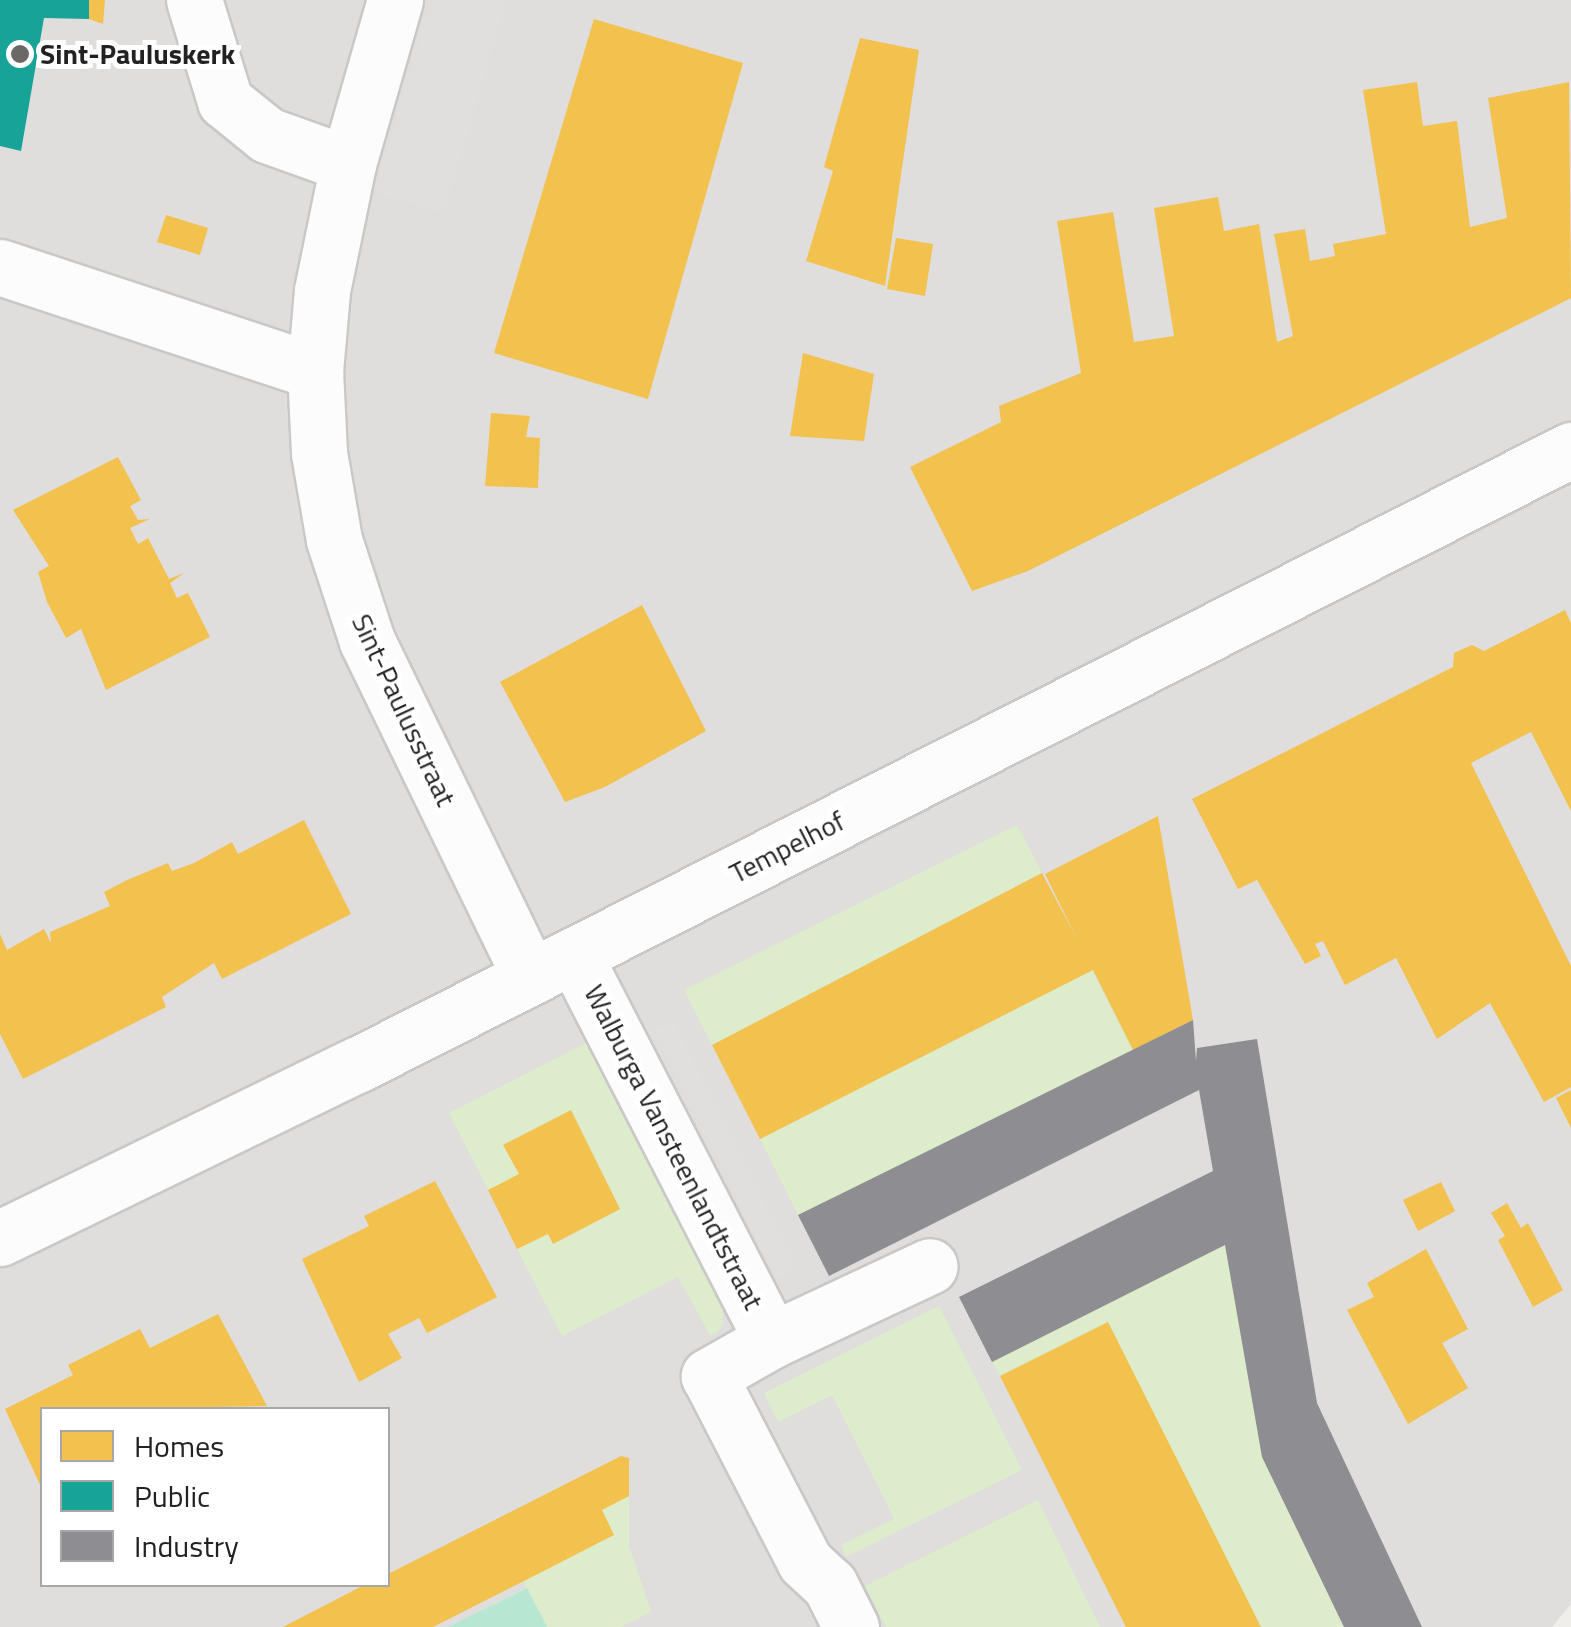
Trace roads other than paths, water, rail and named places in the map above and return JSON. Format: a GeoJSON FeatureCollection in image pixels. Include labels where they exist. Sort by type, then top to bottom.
{"type":"FeatureCollection","features":[{"type":"Feature","properties":{"kind":"street"},"geometry":{"type":"LineString","coordinates":[[194,0],[225,101],[268,134],[348,164]]}},
{"type":"Feature","properties":{"kind":"street","name":"Sint-Paulusstraat"},"geometry":{"type":"LineString","coordinates":[[395,0],[348,164],[322,291],[315,370],[319,453],[334,540],[367,642],[552,966]]}},
{"type":"Feature","properties":{"kind":"street"},"geometry":{"type":"LineString","coordinates":[[0,268],[315,370]]}},
{"type":"Feature","properties":{"kind":"street","name":"Tempelhof"},"geometry":{"type":"LineString","coordinates":[[0,1238],[552,966],[1571,450]]}},
{"type":"Feature","properties":{"kind":"street","name":"Walburga Vansteenlandtstraat"},"geometry":{"type":"LineString","coordinates":[[552,966],[772,1340]]}},
{"type":"Feature","properties":{"kind":"street","name":"Walburga Vansteenlandtstraat"},"geometry":{"type":"LineString","coordinates":[[851,1627],[830,1584],[806,1562],[710,1376],[772,1340],[930,1266]]}},
{"type":"Feature","properties":{"kind":"place","name":"Sint-Pauluskerk"},"geometry":{"type":"Point","coordinates":[20,54]}}]}
